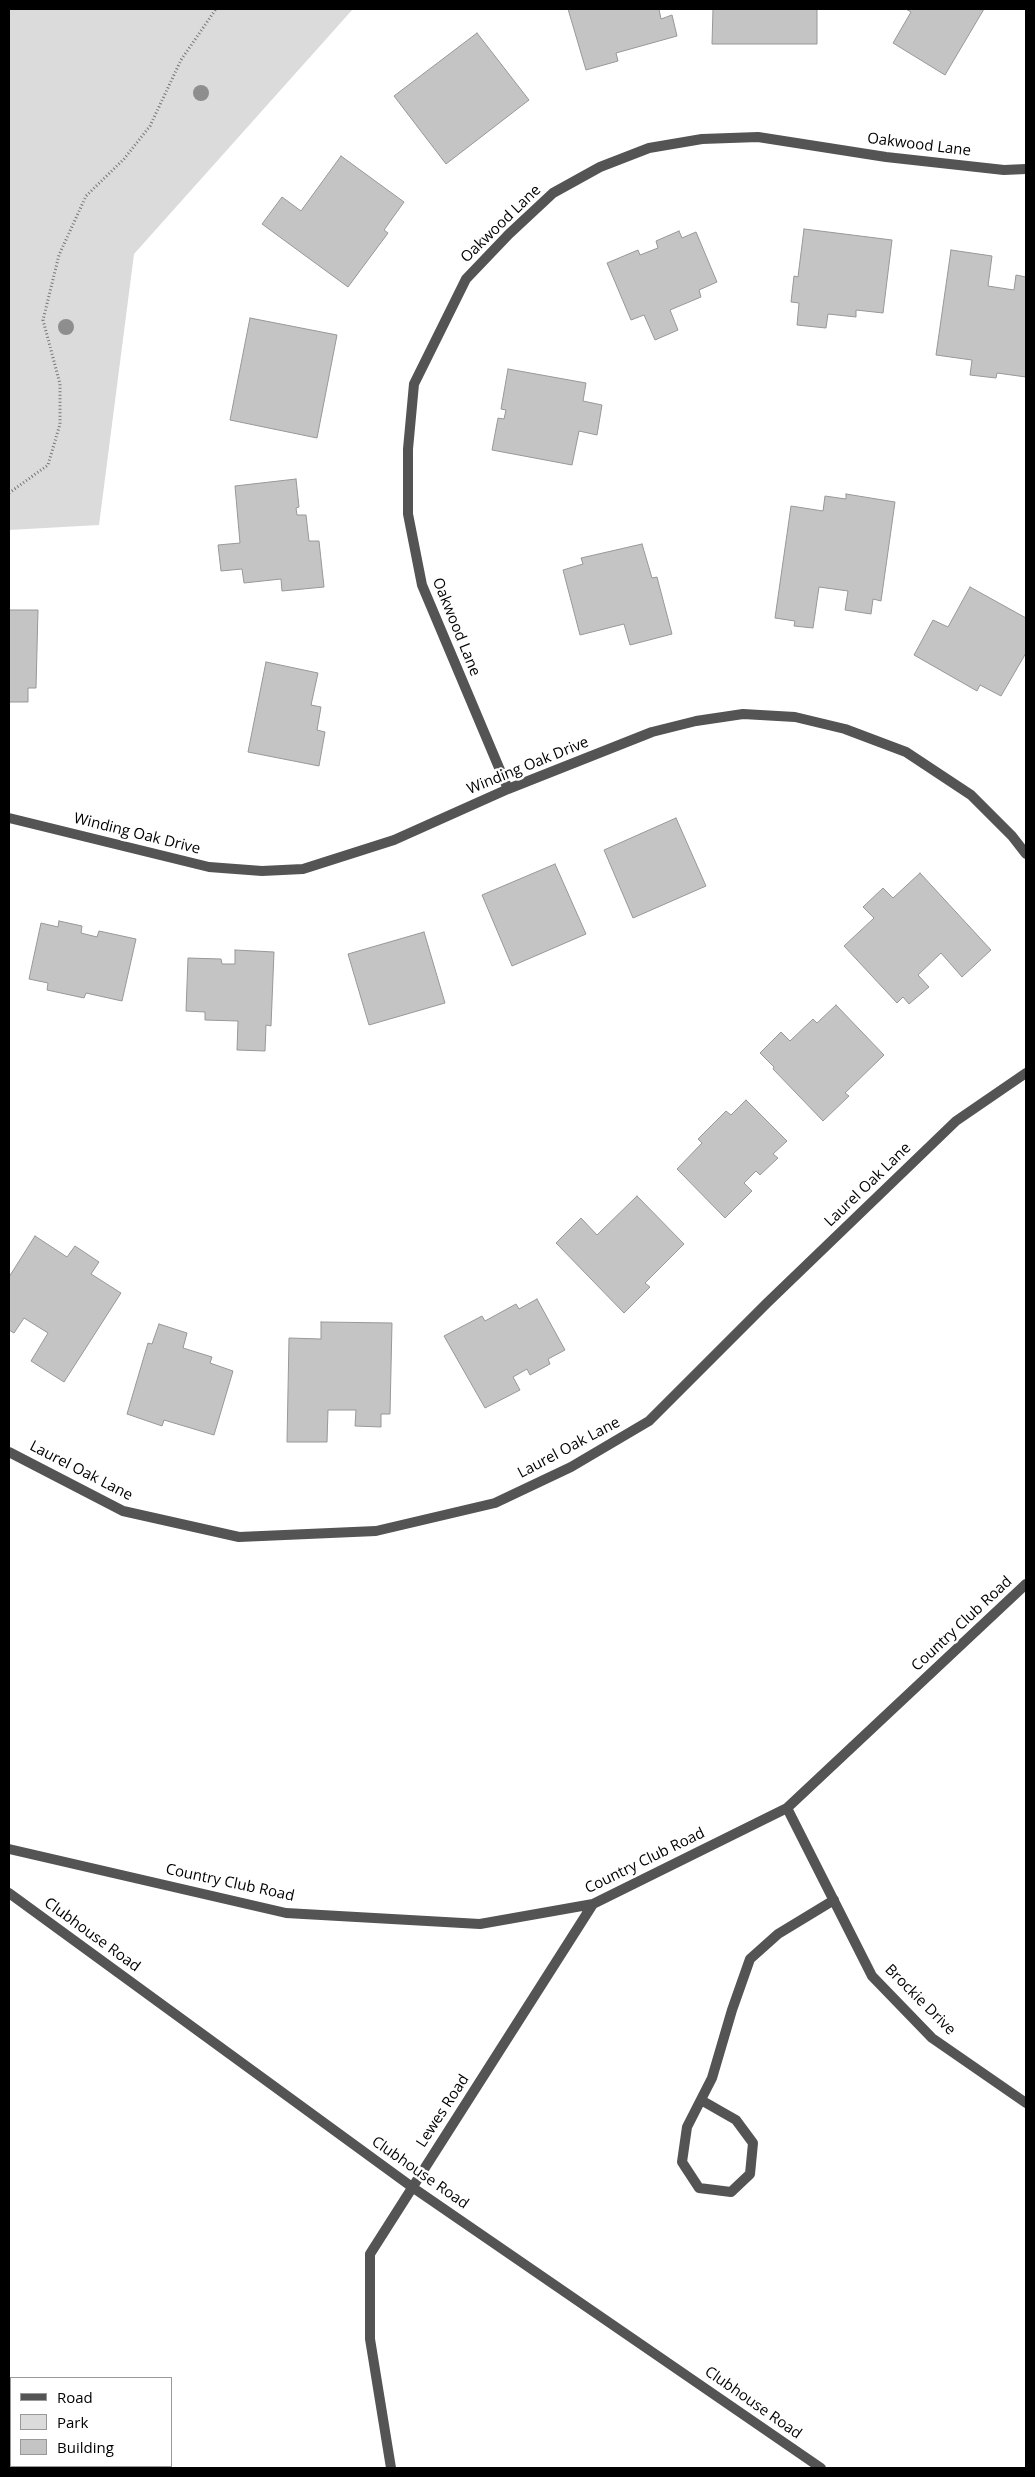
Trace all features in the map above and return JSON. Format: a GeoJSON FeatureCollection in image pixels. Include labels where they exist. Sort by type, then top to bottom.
{"type":"FeatureCollection","features":[{"type":"Feature","properties":{"kind":"street","name":"Oakwood Lane"},"geometry":{"type":"LineString","coordinates":[[508,789],[422,585],[408,514],[408,449],[414,384],[466,278],[508,234],[553,194],[600,167],[649,148],[702,139],[758,137],[886,157],[1004,170],[1026,169]]}},
{"type":"Feature","properties":{"kind":"street","name":"Winding Oak Drive"},"geometry":{"type":"LineString","coordinates":[[9,818],[209,867],[303,869],[394,840],[508,789],[652,732],[696,721],[743,714],[795,717],[845,729],[906,752],[971,795],[1012,836],[1026,854]]}},
{"type":"Feature","properties":{"kind":"street","name":"Laurel Oak Lane"},"geometry":{"type":"LineString","coordinates":[[9,1452],[123,1512],[239,1537],[376,1531],[495,1503],[571,1467],[649,1421],[956,1121],[1026,1072]]}},
{"type":"Feature","properties":{"kind":"street","name":"Country Club Road"},"geometry":{"type":"LineString","coordinates":[[9,1849],[286,1913],[480,1924],[593,1904],[787,1808],[1026,1584]]}},
{"type":"Feature","properties":{"kind":"street","name":"Brockie Drive"},"geometry":{"type":"LineString","coordinates":[[787,1808],[872,1976],[932,2038],[1026,2103]]}},
{"type":"Feature","properties":{"kind":"street","name":"Clubhouse Road"},"geometry":{"type":"LineString","coordinates":[[9,1893],[412,2187],[821,2468]]}},
{"type":"Feature","properties":{"kind":"street"},"geometry":{"type":"LineString","coordinates":[[701,2100],[736,2120],[753,2143],[750,2174],[730,2192],[699,2188],[682,2162],[687,2127],[712,2078],[732,2010],[750,1960],[778,1934],[834,1900]]}},
{"type":"Feature","properties":{"kind":"street","name":"Lewes Road"},"geometry":{"type":"LineString","coordinates":[[391,2468],[370,2339],[370,2254],[593,1904]]}},
{"type":"Feature","properties":{"kind":"path"},"geometry":{"type":"LineString","coordinates":[[9,493],[48,465],[60,424],[60,384],[42,320],[59,255],[86,196],[124,159],[150,126],[181,60],[216,9]]}},
{"type":"Feature","properties":{"kind":"green space"},"geometry":{"type":"Polygon","coordinates":[[[9,9],[353,9],[134,254],[99,525],[9,530],[9,9]]]}},
{"type":"Feature","properties":{"kind":"building"},"geometry":{"type":"Polygon","coordinates":[[[568,9],[659,9],[661,19],[672,15],[677,36],[616,53],[618,61],[586,70],[568,9]]]}},
{"type":"Feature","properties":{"kind":"building"},"geometry":{"type":"Polygon","coordinates":[[[713,9],[817,9],[817,44],[712,44],[713,9]]]}},
{"type":"Feature","properties":{"kind":"building"},"geometry":{"type":"Polygon","coordinates":[[[906,9],[984,9],[945,75],[893,43],[911,12],[906,9]]]}},
{"type":"Feature","properties":{"kind":"building"},"geometry":{"type":"Polygon","coordinates":[[[477,33],[529,100],[446,164],[394,96],[477,33]]]}},
{"type":"Feature","properties":{"kind":"building"},"geometry":{"type":"Polygon","coordinates":[[[341,156],[404,202],[384,230],[388,233],[348,287],[262,224],[282,197],[301,211],[341,156]]]}},
{"type":"Feature","properties":{"kind":"building"},"geometry":{"type":"Polygon","coordinates":[[[804,229],[892,240],[883,313],[856,310],[856,317],[828,314],[826,328],[797,325],[799,303],[791,302],[794,276],[798,277],[804,229]]]}},
{"type":"Feature","properties":{"kind":"building"},"geometry":{"type":"Polygon","coordinates":[[[679,231],[682,238],[696,232],[717,282],[699,290],[701,297],[670,310],[678,330],[655,340],[644,315],[631,320],[607,263],[638,250],[640,255],[658,248],[656,241],[679,231]]]}},
{"type":"Feature","properties":{"kind":"building"},"geometry":{"type":"Polygon","coordinates":[[[951,250],[992,256],[988,286],[1014,290],[1016,275],[1026,277],[1026,377],[997,373],[996,378],[970,375],[972,360],[936,355],[951,250]]]}},
{"type":"Feature","properties":{"kind":"building"},"geometry":{"type":"Polygon","coordinates":[[[250,318],[337,335],[317,438],[230,420],[250,318]]]}},
{"type":"Feature","properties":{"kind":"building"},"geometry":{"type":"Polygon","coordinates":[[[508,369],[586,383],[583,401],[602,405],[597,435],[579,431],[572,465],[492,450],[498,418],[504,419],[506,410],[501,409],[508,369]]]}},
{"type":"Feature","properties":{"kind":"building"},"geometry":{"type":"Polygon","coordinates":[[[296,479],[299,507],[296,508],[297,515],[306,515],[309,541],[319,541],[324,587],[282,591],[281,579],[244,583],[242,569],[221,571],[218,545],[240,543],[235,486],[296,479]]]}},
{"type":"Feature","properties":{"kind":"building"},"geometry":{"type":"Polygon","coordinates":[[[846,494],[895,502],[881,601],[873,599],[871,614],[845,610],[848,591],[819,587],[813,628],[794,626],[795,621],[775,618],[791,506],[823,511],[825,496],[846,499],[846,494]]]}},
{"type":"Feature","properties":{"kind":"building"},"geometry":{"type":"Polygon","coordinates":[[[642,544],[652,578],[657,577],[672,634],[630,645],[624,624],[580,635],[563,570],[583,564],[581,558],[642,544]]]}},
{"type":"Feature","properties":{"kind":"building"},"geometry":{"type":"Polygon","coordinates":[[[970,587],[1026,618],[1026,653],[1001,696],[980,685],[977,691],[914,655],[933,620],[948,627],[970,587]]]}},
{"type":"Feature","properties":{"kind":"building"},"geometry":{"type":"Polygon","coordinates":[[[9,610],[38,610],[36,688],[28,688],[28,702],[9,702],[9,610]]]}},
{"type":"Feature","properties":{"kind":"building"},"geometry":{"type":"Polygon","coordinates":[[[266,662],[318,673],[311,705],[321,707],[317,730],[325,732],[319,766],[248,752],[266,662]]]}},
{"type":"Feature","properties":{"kind":"building"},"geometry":{"type":"Polygon","coordinates":[[[676,818],[706,886],[633,918],[604,850],[676,818]]]}},
{"type":"Feature","properties":{"kind":"building"},"geometry":{"type":"Polygon","coordinates":[[[555,864],[586,934],[512,966],[482,895],[555,864]]]}},
{"type":"Feature","properties":{"kind":"building"},"geometry":{"type":"Polygon","coordinates":[[[920,873],[991,950],[962,977],[941,953],[918,975],[929,987],[909,1004],[903,997],[897,1003],[844,946],[874,918],[863,907],[883,888],[893,898],[920,873]]]}},
{"type":"Feature","properties":{"kind":"building"},"geometry":{"type":"Polygon","coordinates":[[[59,921],[82,926],[81,933],[97,937],[99,931],[136,939],[122,1001],[86,993],[84,998],[47,990],[48,983],[29,979],[41,923],[58,927],[59,921]]]}},
{"type":"Feature","properties":{"kind":"building"},"geometry":{"type":"Polygon","coordinates":[[[424,932],[445,1003],[369,1025],[348,954],[424,932]]]}},
{"type":"Feature","properties":{"kind":"building"},"geometry":{"type":"Polygon","coordinates":[[[235,950],[274,952],[271,1026],[266,1025],[265,1051],[237,1050],[238,1021],[205,1020],[205,1012],[186,1011],[188,958],[221,959],[222,964],[235,964],[235,950]]]}},
{"type":"Feature","properties":{"kind":"building"},"geometry":{"type":"Polygon","coordinates":[[[836,1005],[884,1055],[845,1093],[849,1096],[823,1121],[760,1053],[781,1032],[790,1041],[813,1019],[817,1023],[836,1005]]]}},
{"type":"Feature","properties":{"kind":"building"},"geometry":{"type":"Polygon","coordinates":[[[746,1100],[787,1141],[773,1154],[778,1158],[760,1175],[756,1171],[744,1183],[752,1191],[725,1218],[677,1169],[702,1143],[698,1139],[726,1111],[731,1115],[746,1100]]]}},
{"type":"Feature","properties":{"kind":"building"},"geometry":{"type":"Polygon","coordinates":[[[637,1196],[684,1244],[645,1283],[650,1287],[624,1313],[556,1243],[581,1218],[597,1235],[637,1196]]]}},
{"type":"Feature","properties":{"kind":"building"},"geometry":{"type":"Polygon","coordinates":[[[35,1236],[67,1257],[75,1246],[99,1262],[91,1274],[121,1293],[64,1382],[31,1361],[48,1333],[24,1318],[14,1333],[9,1330],[9,1277],[35,1236]]]}},
{"type":"Feature","properties":{"kind":"building"},"geometry":{"type":"Polygon","coordinates":[[[537,1299],[565,1350],[548,1359],[550,1364],[530,1375],[527,1369],[513,1377],[520,1390],[485,1408],[444,1336],[482,1316],[485,1321],[516,1304],[519,1309],[537,1299]]]}},
{"type":"Feature","properties":{"kind":"building"},"geometry":{"type":"Polygon","coordinates":[[[321,1322],[392,1323],[390,1414],[381,1414],[381,1427],[355,1426],[356,1410],[328,1410],[327,1442],[287,1442],[289,1338],[321,1339],[321,1322]]]}},
{"type":"Feature","properties":{"kind":"building"},"geometry":{"type":"Polygon","coordinates":[[[159,1324],[187,1333],[183,1348],[212,1357],[210,1363],[233,1371],[214,1435],[164,1420],[162,1426],[127,1414],[148,1343],[152,1344],[159,1324]]]}}]}
